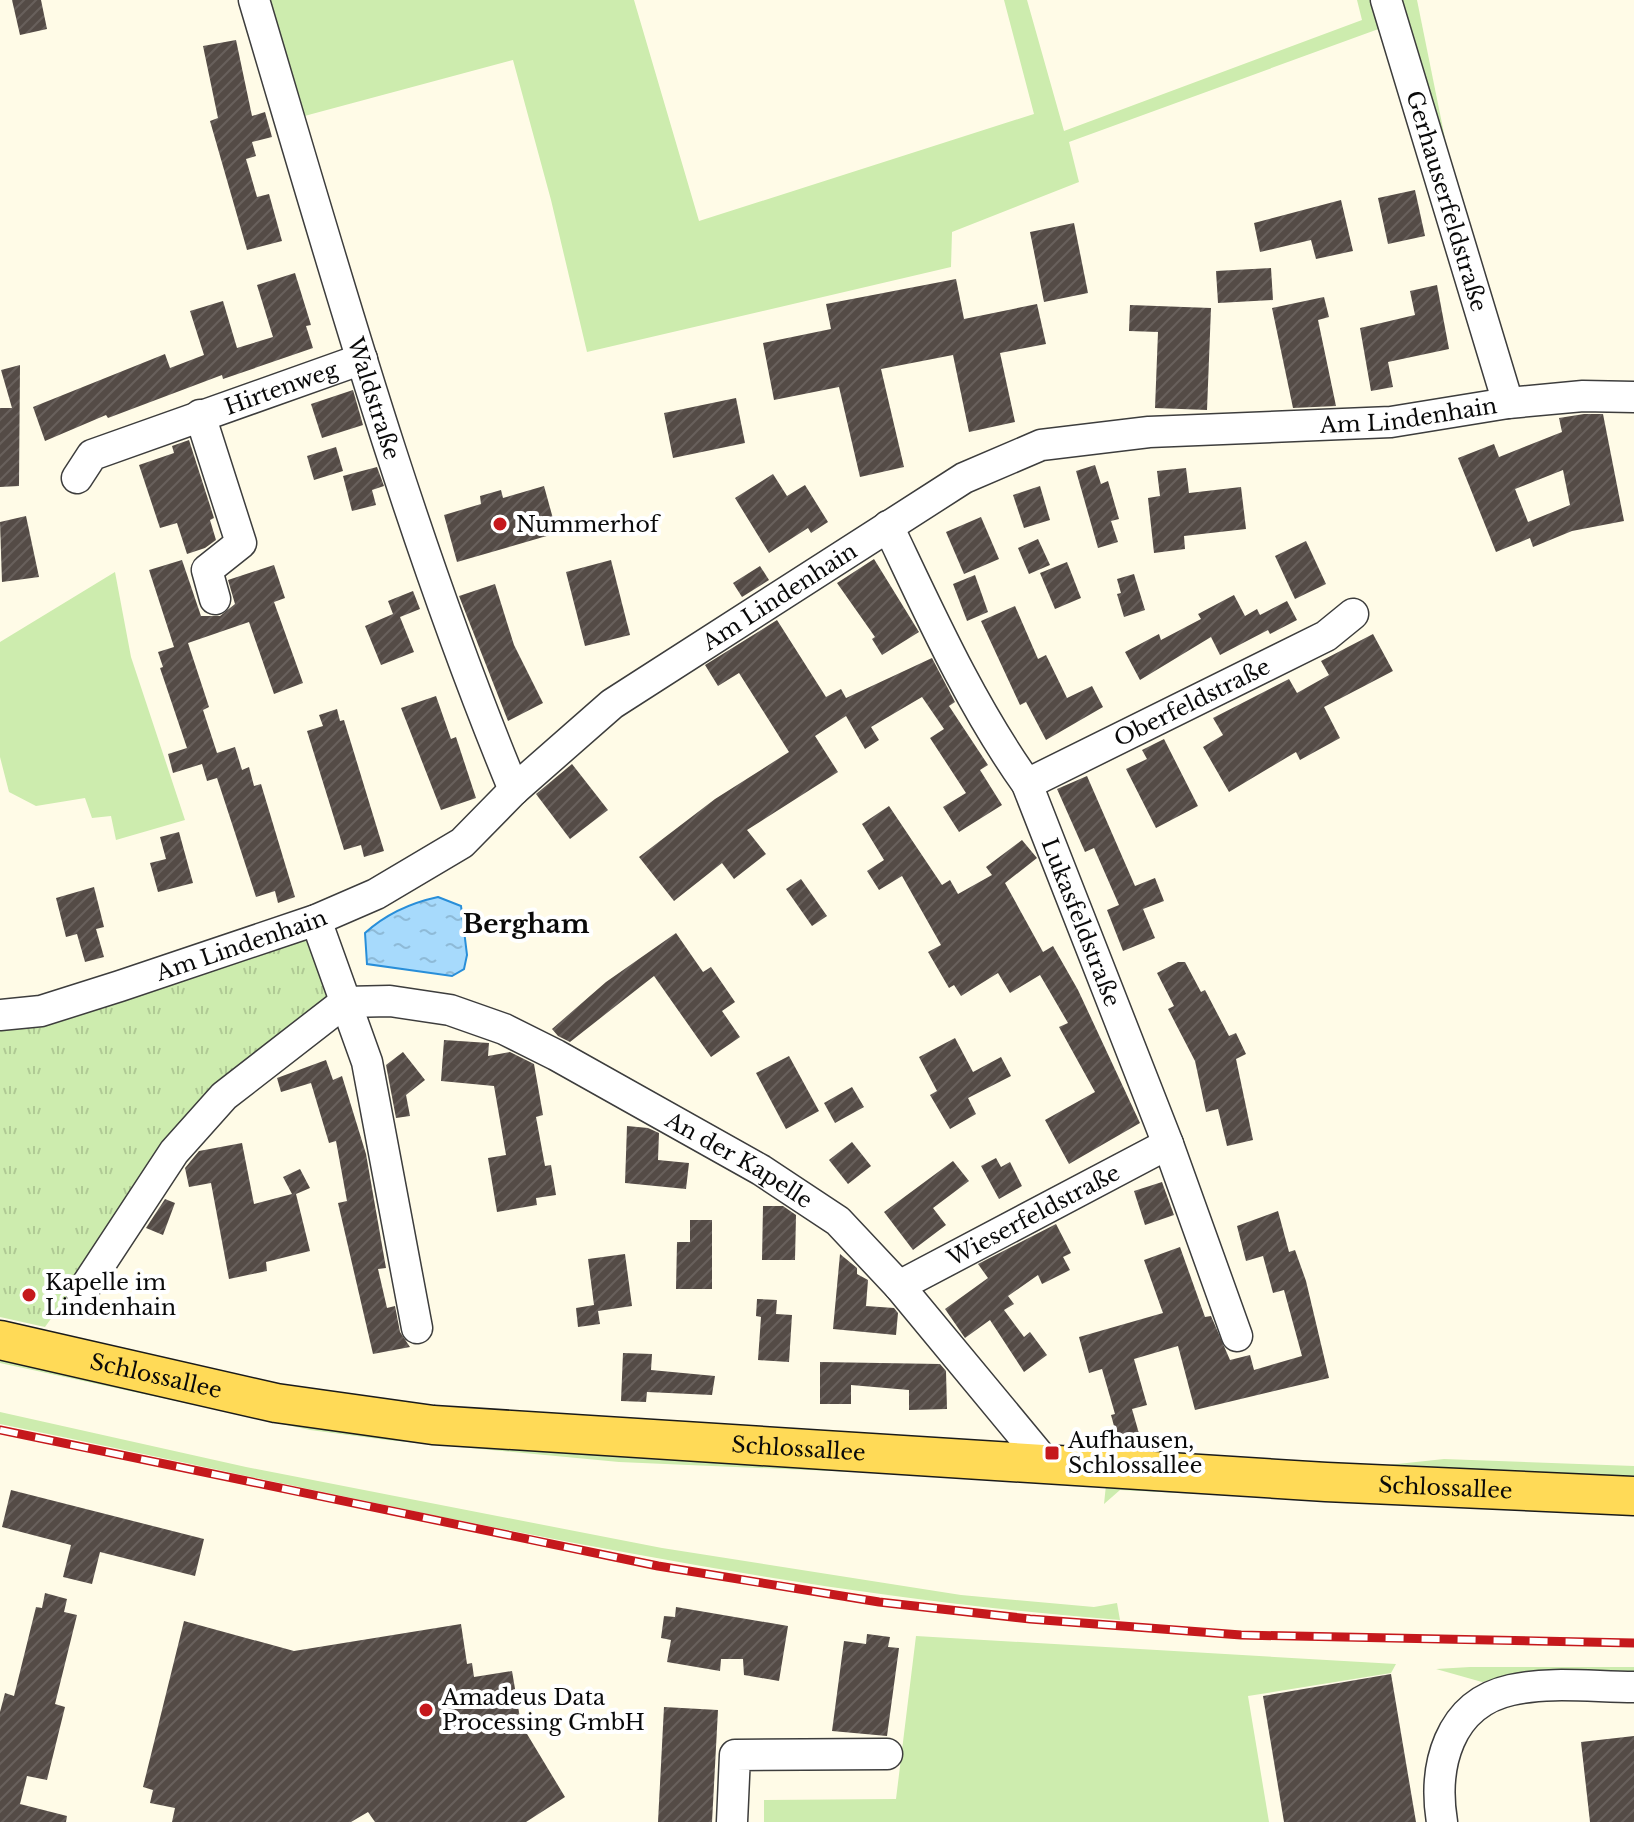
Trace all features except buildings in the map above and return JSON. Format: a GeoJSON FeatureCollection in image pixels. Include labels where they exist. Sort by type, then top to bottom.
{"type":"FeatureCollection","features":[{"type":"Feature","properties":{"kind":"main road","name":"Schlossallee"},"geometry":{"type":"LineString","coordinates":[[0,1340],[276,1403],[433,1425],[1044,1461],[1326,1482],[1620,1496]]}},
{"type":"Feature","properties":{"kind":"street","name":"Waldstraße"},"geometry":{"type":"LineString","coordinates":[[254,0],[362,359],[463,667],[514,790]]}},
{"type":"Feature","properties":{"kind":"street","name":"Gerhauserfeldstraße"},"geometry":{"type":"LineString","coordinates":[[1386,0],[1508,403]]}},
{"type":"Feature","properties":{"kind":"street","name":"Hirtenweg"},"geometry":{"type":"LineString","coordinates":[[77,478],[92,455],[362,359]]}},
{"type":"Feature","properties":{"kind":"street","name":"Am Lindenhain"},"geometry":{"type":"LineString","coordinates":[[0,1015],[41,1011],[316,920],[376,894],[462,843],[514,790],[612,704],[964,478],[1041,445],[1149,432],[1391,422],[1508,403],[1583,396],[1634,397]]}},
{"type":"Feature","properties":{"kind":"street","name":"Hirtenweg"},"geometry":{"type":"LineString","coordinates":[[200,415],[241,543],[207,570],[215,599]]}},
{"type":"Feature","properties":{"kind":"street","name":"Lukasfeldstraße"},"geometry":{"type":"LineString","coordinates":[[888,526],[951,657],[1003,751],[1027,784],[1168,1144],[1237,1336]]}},
{"type":"Feature","properties":{"kind":"street","name":"Oberfeldstraße"},"geometry":{"type":"LineString","coordinates":[[1027,784],[1326,636],[1353,614]]}},
{"type":"Feature","properties":{"kind":"street"},"geometry":{"type":"LineString","coordinates":[[316,920],[367,1062],[417,1328]]}},
{"type":"Feature","properties":{"kind":"street","name":"An der Kapelle"},"geometry":{"type":"LineString","coordinates":[[345,1002],[390,1001],[450,1010],[504,1029],[754,1166],[838,1221],[899,1286],[1044,1461]]}},
{"type":"Feature","properties":{"kind":"street"},"geometry":{"type":"LineString","coordinates":[[82,1292],[174,1152],[224,1096],[345,1002]]}},
{"type":"Feature","properties":{"kind":"street","name":"Wieserfeldstraße"},"geometry":{"type":"LineString","coordinates":[[899,1286],[1168,1144]]}},
{"type":"Feature","properties":{"kind":"street"},"geometry":{"type":"LineString","coordinates":[[1442,1822],[1437,1781],[1440,1760],[1460,1723],[1487,1701],[1509,1690],[1544,1686],[1634,1687]]}},
{"type":"Feature","properties":{"kind":"street"},"geometry":{"type":"LineString","coordinates":[[732,1822],[735,1755],[887,1754]]}},
{"type":"Feature","properties":{"kind":"green space"},"geometry":{"type":"Polygon","coordinates":[[[262,0],[634,0],[699,221],[1034,114],[1004,0],[1027,0],[1064,131],[1362,20],[1357,0],[1376,0],[1384,27],[1069,142],[1079,182],[952,232],[951,267],[587,352],[551,200],[513,60],[297,118],[262,0]]]}},
{"type":"Feature","properties":{"kind":"green space"},"geometry":{"type":"Polygon","coordinates":[[[1395,0],[1417,0],[1456,193],[1395,0]]]}},
{"type":"Feature","properties":{"kind":"green space"},"geometry":{"type":"Polygon","coordinates":[[[115,572],[131,657],[185,820],[116,840],[111,816],[92,818],[85,798],[36,806],[9,792],[0,757],[0,642],[115,572]]]}},
{"type":"Feature","properties":{"kind":"green space"},"geometry":{"type":"Polygon","coordinates":[[[306,932],[332,997],[85,1271],[45,1327],[0,1317],[0,1023],[306,932]]]}},
{"type":"Feature","properties":{"kind":"green space"},"geometry":{"type":"Polygon","coordinates":[[[0,1352],[55,1365],[1041,1480],[619,1462],[387,1440],[310,1430],[0,1363],[0,1352]]]}},
{"type":"Feature","properties":{"kind":"green space"},"geometry":{"type":"Polygon","coordinates":[[[0,1412],[246,1467],[662,1548],[961,1595],[1094,1607],[1117,1603],[1120,1620],[837,1588],[557,1540],[0,1424],[0,1412]]]}},
{"type":"Feature","properties":{"kind":"green space"},"geometry":{"type":"Polygon","coordinates":[[[1444,1459],[1634,1466],[1634,1486],[1360,1468],[1444,1459]]]}},
{"type":"Feature","properties":{"kind":"green space"},"geometry":{"type":"Polygon","coordinates":[[[1106,1485],[1634,1507],[1634,1516],[1120,1490],[1104,1504],[1106,1485]]]}},
{"type":"Feature","properties":{"kind":"green space"},"geometry":{"type":"Polygon","coordinates":[[[916,1636],[1396,1664],[1391,1673],[1248,1696],[1269,1822],[764,1822],[764,1800],[896,1799],[916,1636]]]}},
{"type":"Feature","properties":{"kind":"green space"},"geometry":{"type":"Polygon","coordinates":[[[1634,1667],[1634,1673],[1531,1673],[1482,1682],[1436,1669],[1634,1667]]]}},
{"type":"Feature","properties":{"kind":"water"},"geometry":{"type":"Polygon","coordinates":[[[438,897],[461,906],[467,955],[464,969],[452,976],[367,964],[365,933],[399,910],[438,897]]]}},
{"type":"Feature","properties":{"kind":"railway"},"geometry":{"type":"LineString","coordinates":[[0,1430],[658,1566],[879,1602],[1030,1619],[1241,1635],[1634,1643]]}},
{"type":"Feature","properties":{"kind":"place","name":"Nummerhof"},"geometry":{"type":"Point","coordinates":[500,524]}},
{"type":"Feature","properties":{"kind":"place","name":"Kapelle im Lindenhain"},"geometry":{"type":"Point","coordinates":[29,1295]}},
{"type":"Feature","properties":{"kind":"place","name":"Aufhausen, Schlossallee"},"geometry":{"type":"Point","coordinates":[1052,1453]}},
{"type":"Feature","properties":{"kind":"place","name":"Amadeus Data Processing GmbH"},"geometry":{"type":"Point","coordinates":[426,1710]}},
{"type":"Feature","properties":{"kind":"district","name":"Bergham"},"geometry":{"type":"Point","coordinates":[526,924]}}]}
